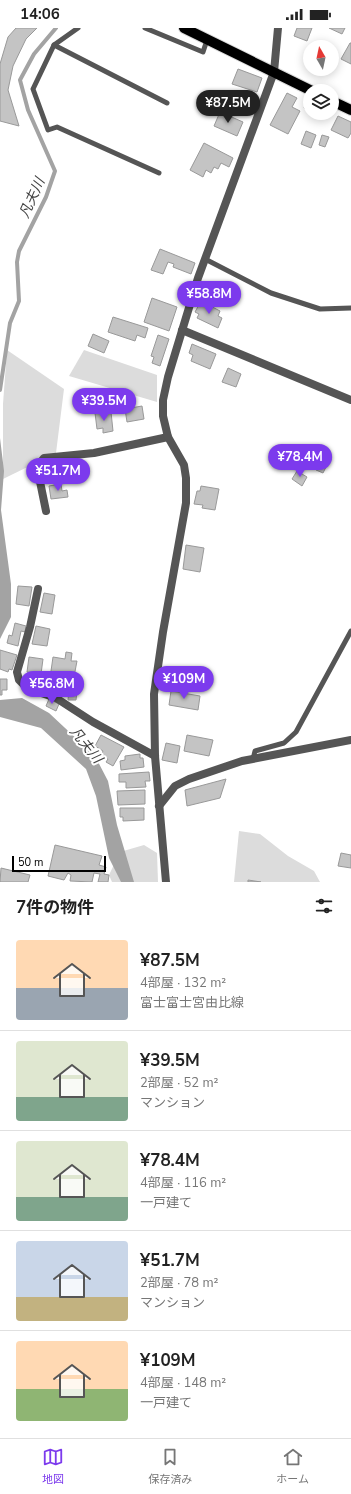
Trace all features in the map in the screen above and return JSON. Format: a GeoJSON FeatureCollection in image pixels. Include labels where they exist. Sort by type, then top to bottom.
{"type":"FeatureCollection","features":[{"type":"Feature","properties":{"kind":"main road"},"geometry":{"type":"LineString","coordinates":[[184,28],[303,86]]}},
{"type":"Feature","properties":{"kind":"main road"},"geometry":{"type":"LineString","coordinates":[[339,104],[351,110]]}},
{"type":"Feature","properties":{"kind":"street"},"geometry":{"type":"LineString","coordinates":[[166,882],[155,756],[154,694],[163,632],[186,502],[186,478],[184,465],[168,437],[163,416],[163,400],[182,330],[205,259],[274,72],[278,28]]}},
{"type":"Feature","properties":{"kind":"street"},"geometry":{"type":"LineString","coordinates":[[182,330],[351,400]]}},
{"type":"Feature","properties":{"kind":"street"},"geometry":{"type":"LineString","coordinates":[[46,511],[37,467],[44,458],[94,453],[168,437]]}},
{"type":"Feature","properties":{"kind":"street"},"geometry":{"type":"LineString","coordinates":[[38,589],[30,627],[17,672],[19,680],[28,688],[56,698],[93,722],[155,756]]}},
{"type":"Feature","properties":{"kind":"street"},"geometry":{"type":"LineString","coordinates":[[159,806],[175,786],[189,779],[242,761],[351,740]]}},
{"type":"Feature","properties":{"kind":"lane"},"geometry":{"type":"LineString","coordinates":[[78,28],[54,45],[33,89],[48,130],[57,127],[159,173]]}},
{"type":"Feature","properties":{"kind":"lane"},"geometry":{"type":"LineString","coordinates":[[145,28],[203,52],[207,40]]}},
{"type":"Feature","properties":{"kind":"lane"},"geometry":{"type":"LineString","coordinates":[[54,45],[167,103]]}},
{"type":"Feature","properties":{"kind":"lane"},"geometry":{"type":"LineString","coordinates":[[205,259],[271,293],[320,309],[351,308]]}},
{"type":"Feature","properties":{"kind":"lane"},"geometry":{"type":"LineString","coordinates":[[253,759],[255,751],[284,743],[296,732],[351,631]]}},
{"type":"Feature","properties":{"kind":"shaded area"},"geometry":{"type":"Polygon","coordinates":[[[7,350],[64,389],[56,453],[3,479],[3,404],[7,350]]]}},
{"type":"Feature","properties":{"kind":"shaded area"},"geometry":{"type":"Polygon","coordinates":[[[84,350],[157,375],[157,402],[69,376],[84,350]]]}},
{"type":"Feature","properties":{"kind":"shaded area"},"geometry":{"type":"Polygon","coordinates":[[[0,438],[4,471],[1,510],[11,584],[11,617],[0,639],[0,438]]]}},
{"type":"Feature","properties":{"kind":"shaded area"},"geometry":{"type":"Polygon","coordinates":[[[22,698],[49,713],[95,756],[108,781],[117,825],[134,882],[121,882],[109,858],[96,796],[86,769],[41,728],[0,717],[0,700],[22,698]]]}},
{"type":"Feature","properties":{"kind":"shaded area"},"geometry":{"type":"Polygon","coordinates":[[[239,831],[260,834],[288,856],[314,871],[320,882],[234,882],[239,831]]]}},
{"type":"Feature","properties":{"kind":"shaded area"},"geometry":{"type":"Polygon","coordinates":[[[144,845],[157,853],[158,882],[112,882],[109,875],[120,852],[144,845]]]}},
{"type":"Feature","properties":{"kind":"building"},"geometry":{"type":"Polygon","coordinates":[[[16,28],[37,28],[26,39],[13,66],[8,90],[19,126],[0,121],[0,64],[8,37],[16,28]]]}},
{"type":"Feature","properties":{"kind":"building"},"geometry":{"type":"Polygon","coordinates":[[[297,28],[312,28],[307,40],[294,36],[297,28]]]}},
{"type":"Feature","properties":{"kind":"building"},"geometry":{"type":"Polygon","coordinates":[[[329,28],[345,28],[342,34],[329,28]]]}},
{"type":"Feature","properties":{"kind":"building"},"geometry":{"type":"Polygon","coordinates":[[[351,43],[351,64],[341,59],[351,43]]]}},
{"type":"Feature","properties":{"kind":"building"},"geometry":{"type":"Polygon","coordinates":[[[238,69],[262,78],[257,92],[232,84],[238,69]]]}},
{"type":"Feature","properties":{"kind":"building"},"geometry":{"type":"Polygon","coordinates":[[[227,92],[251,103],[247,113],[237,109],[235,114],[220,107],[227,92]]]}},
{"type":"Feature","properties":{"kind":"building"},"geometry":{"type":"Polygon","coordinates":[[[287,93],[297,98],[292,107],[300,111],[288,134],[270,125],[287,93]]]}},
{"type":"Feature","properties":{"kind":"building"},"geometry":{"type":"Polygon","coordinates":[[[220,112],[243,122],[237,136],[214,126],[220,112]]]}},
{"type":"Feature","properties":{"kind":"building"},"geometry":{"type":"Polygon","coordinates":[[[339,116],[351,122],[351,133],[348,138],[331,130],[336,120],[339,120],[339,116]]]}},
{"type":"Feature","properties":{"kind":"building"},"geometry":{"type":"Polygon","coordinates":[[[306,131],[316,135],[311,148],[301,144],[306,131]]]}},
{"type":"Feature","properties":{"kind":"building"},"geometry":{"type":"Polygon","coordinates":[[[322,135],[329,137],[325,147],[319,145],[322,135]]]}},
{"type":"Feature","properties":{"kind":"building"},"geometry":{"type":"Polygon","coordinates":[[[204,143],[233,158],[229,167],[221,163],[218,169],[214,167],[211,173],[206,170],[203,177],[190,170],[204,143]]]}},
{"type":"Feature","properties":{"kind":"building"},"geometry":{"type":"Polygon","coordinates":[[[160,249],[195,263],[191,274],[173,267],[174,264],[168,262],[163,274],[151,270],[160,249]]]}},
{"type":"Feature","properties":{"kind":"building"},"geometry":{"type":"Polygon","coordinates":[[[152,298],[177,307],[169,331],[144,322],[152,298]]]}},
{"type":"Feature","properties":{"kind":"building"},"geometry":{"type":"Polygon","coordinates":[[[201,301],[220,311],[218,316],[222,318],[218,328],[197,318],[199,314],[195,312],[201,301]]]}},
{"type":"Feature","properties":{"kind":"building"},"geometry":{"type":"Polygon","coordinates":[[[113,317],[148,328],[145,338],[137,335],[135,341],[108,332],[113,317]]]}},
{"type":"Feature","properties":{"kind":"building"},"geometry":{"type":"Polygon","coordinates":[[[93,334],[109,341],[104,353],[88,346],[93,334]]]}},
{"type":"Feature","properties":{"kind":"building"},"geometry":{"type":"Polygon","coordinates":[[[158,335],[169,339],[160,366],[152,363],[154,357],[151,356],[158,335]]]}},
{"type":"Feature","properties":{"kind":"building"},"geometry":{"type":"Polygon","coordinates":[[[192,344],[216,354],[210,369],[191,361],[193,355],[189,353],[192,344]]]}},
{"type":"Feature","properties":{"kind":"building"},"geometry":{"type":"Polygon","coordinates":[[[228,368],[241,374],[236,387],[222,382],[228,368]]]}},
{"type":"Feature","properties":{"kind":"building"},"geometry":{"type":"Polygon","coordinates":[[[142,406],[144,419],[127,422],[125,409],[142,406]]]}},
{"type":"Feature","properties":{"kind":"building"},"geometry":{"type":"Polygon","coordinates":[[[111,412],[113,431],[103,433],[103,428],[97,429],[95,413],[111,412]]]}},
{"type":"Feature","properties":{"kind":"building"},"geometry":{"type":"Polygon","coordinates":[[[305,445],[322,451],[321,459],[328,463],[323,473],[316,470],[318,462],[302,456],[305,445]]]}},
{"type":"Feature","properties":{"kind":"building"},"geometry":{"type":"Polygon","coordinates":[[[67,461],[69,478],[62,479],[62,477],[46,479],[44,464],[67,461]]]}},
{"type":"Feature","properties":{"kind":"building"},"geometry":{"type":"Polygon","coordinates":[[[297,471],[307,477],[302,486],[292,479],[297,471]]]}},
{"type":"Feature","properties":{"kind":"building"},"geometry":{"type":"Polygon","coordinates":[[[61,484],[62,491],[67,490],[68,497],[51,499],[49,486],[61,484]]]}},
{"type":"Feature","properties":{"kind":"building"},"geometry":{"type":"Polygon","coordinates":[[[201,486],[219,489],[215,510],[202,508],[203,505],[194,504],[197,491],[200,491],[201,486]]]}},
{"type":"Feature","properties":{"kind":"building"},"geometry":{"type":"Polygon","coordinates":[[[186,545],[204,548],[200,572],[183,569],[186,545]]]}},
{"type":"Feature","properties":{"kind":"building"},"geometry":{"type":"Polygon","coordinates":[[[18,586],[32,587],[29,606],[16,604],[18,586]]]}},
{"type":"Feature","properties":{"kind":"building"},"geometry":{"type":"Polygon","coordinates":[[[44,593],[55,595],[52,614],[40,612],[44,593]]]}},
{"type":"Feature","properties":{"kind":"building"},"geometry":{"type":"Polygon","coordinates":[[[15,623],[26,626],[25,632],[21,631],[18,646],[7,643],[9,635],[12,636],[15,623]]]}},
{"type":"Feature","properties":{"kind":"building"},"geometry":{"type":"Polygon","coordinates":[[[36,626],[50,629],[47,646],[32,644],[36,626]]]}},
{"type":"Feature","properties":{"kind":"building"},"geometry":{"type":"Polygon","coordinates":[[[0,650],[17,655],[12,670],[9,669],[8,672],[0,669],[0,650]]]}},
{"type":"Feature","properties":{"kind":"building"},"geometry":{"type":"Polygon","coordinates":[[[66,652],[72,653],[71,661],[77,661],[73,682],[50,678],[53,657],[65,659],[66,652]]]}},
{"type":"Feature","properties":{"kind":"building"},"geometry":{"type":"Polygon","coordinates":[[[29,657],[43,659],[41,674],[27,672],[29,657]]]}},
{"type":"Feature","properties":{"kind":"building"},"geometry":{"type":"Polygon","coordinates":[[[0,679],[7,679],[7,690],[2,690],[2,695],[0,695],[0,679]]]}},
{"type":"Feature","properties":{"kind":"building"},"geometry":{"type":"Polygon","coordinates":[[[69,690],[77,691],[76,700],[68,700],[69,690]]]}},
{"type":"Feature","properties":{"kind":"building"},"geometry":{"type":"Polygon","coordinates":[[[171,691],[200,696],[198,710],[169,705],[171,691]]]}},
{"type":"Feature","properties":{"kind":"building"},"geometry":{"type":"Polygon","coordinates":[[[49,699],[59,704],[56,711],[46,706],[49,699]]]}},
{"type":"Feature","properties":{"kind":"building"},"geometry":{"type":"Polygon","coordinates":[[[101,735],[124,747],[113,766],[106,762],[108,759],[101,755],[103,751],[95,746],[101,735]]]}},
{"type":"Feature","properties":{"kind":"building"},"geometry":{"type":"Polygon","coordinates":[[[187,735],[213,740],[209,756],[184,751],[187,735]]]}},
{"type":"Feature","properties":{"kind":"building"},"geometry":{"type":"Polygon","coordinates":[[[166,743],[180,746],[177,763],[162,760],[166,743]]]}},
{"type":"Feature","properties":{"kind":"building"},"geometry":{"type":"Polygon","coordinates":[[[140,754],[140,758],[143,758],[144,767],[121,770],[120,761],[125,760],[125,756],[140,754]]]}},
{"type":"Feature","properties":{"kind":"building"},"geometry":{"type":"Polygon","coordinates":[[[149,772],[150,781],[145,781],[146,787],[126,788],[126,782],[119,782],[119,774],[149,772]]]}},
{"type":"Feature","properties":{"kind":"building"},"geometry":{"type":"Polygon","coordinates":[[[226,779],[220,798],[187,806],[185,790],[226,779]]]}},
{"type":"Feature","properties":{"kind":"building"},"geometry":{"type":"Polygon","coordinates":[[[145,790],[145,804],[118,805],[117,791],[145,790]]]}},
{"type":"Feature","properties":{"kind":"building"},"geometry":{"type":"Polygon","coordinates":[[[120,808],[144,808],[144,820],[123,821],[123,817],[120,817],[120,808]]]}},
{"type":"Feature","properties":{"kind":"building"},"geometry":{"type":"Polygon","coordinates":[[[55,845],[102,856],[99,865],[106,867],[104,874],[109,875],[108,882],[98,882],[100,874],[94,873],[92,882],[70,881],[71,875],[68,873],[64,880],[48,876],[55,845]]]}},
{"type":"Feature","properties":{"kind":"building"},"geometry":{"type":"Polygon","coordinates":[[[341,853],[351,855],[351,868],[338,866],[341,853]]]}},
{"type":"Feature","properties":{"kind":"building"},"geometry":{"type":"Polygon","coordinates":[[[1,868],[30,875],[28,882],[0,882],[1,868]]]}},
{"type":"Feature","properties":{"kind":"building"},"geometry":{"type":"Polygon","coordinates":[[[248,880],[261,882],[248,882],[248,880]]]}},
{"type":"Feature","properties":{"kind":"waterway","name":"凡夫川"},"geometry":{"type":"LineString","coordinates":[[0,390],[10,323],[19,301],[17,262],[19,251],[46,197],[55,171],[28,110],[20,80],[34,54],[56,28]]}}]}
